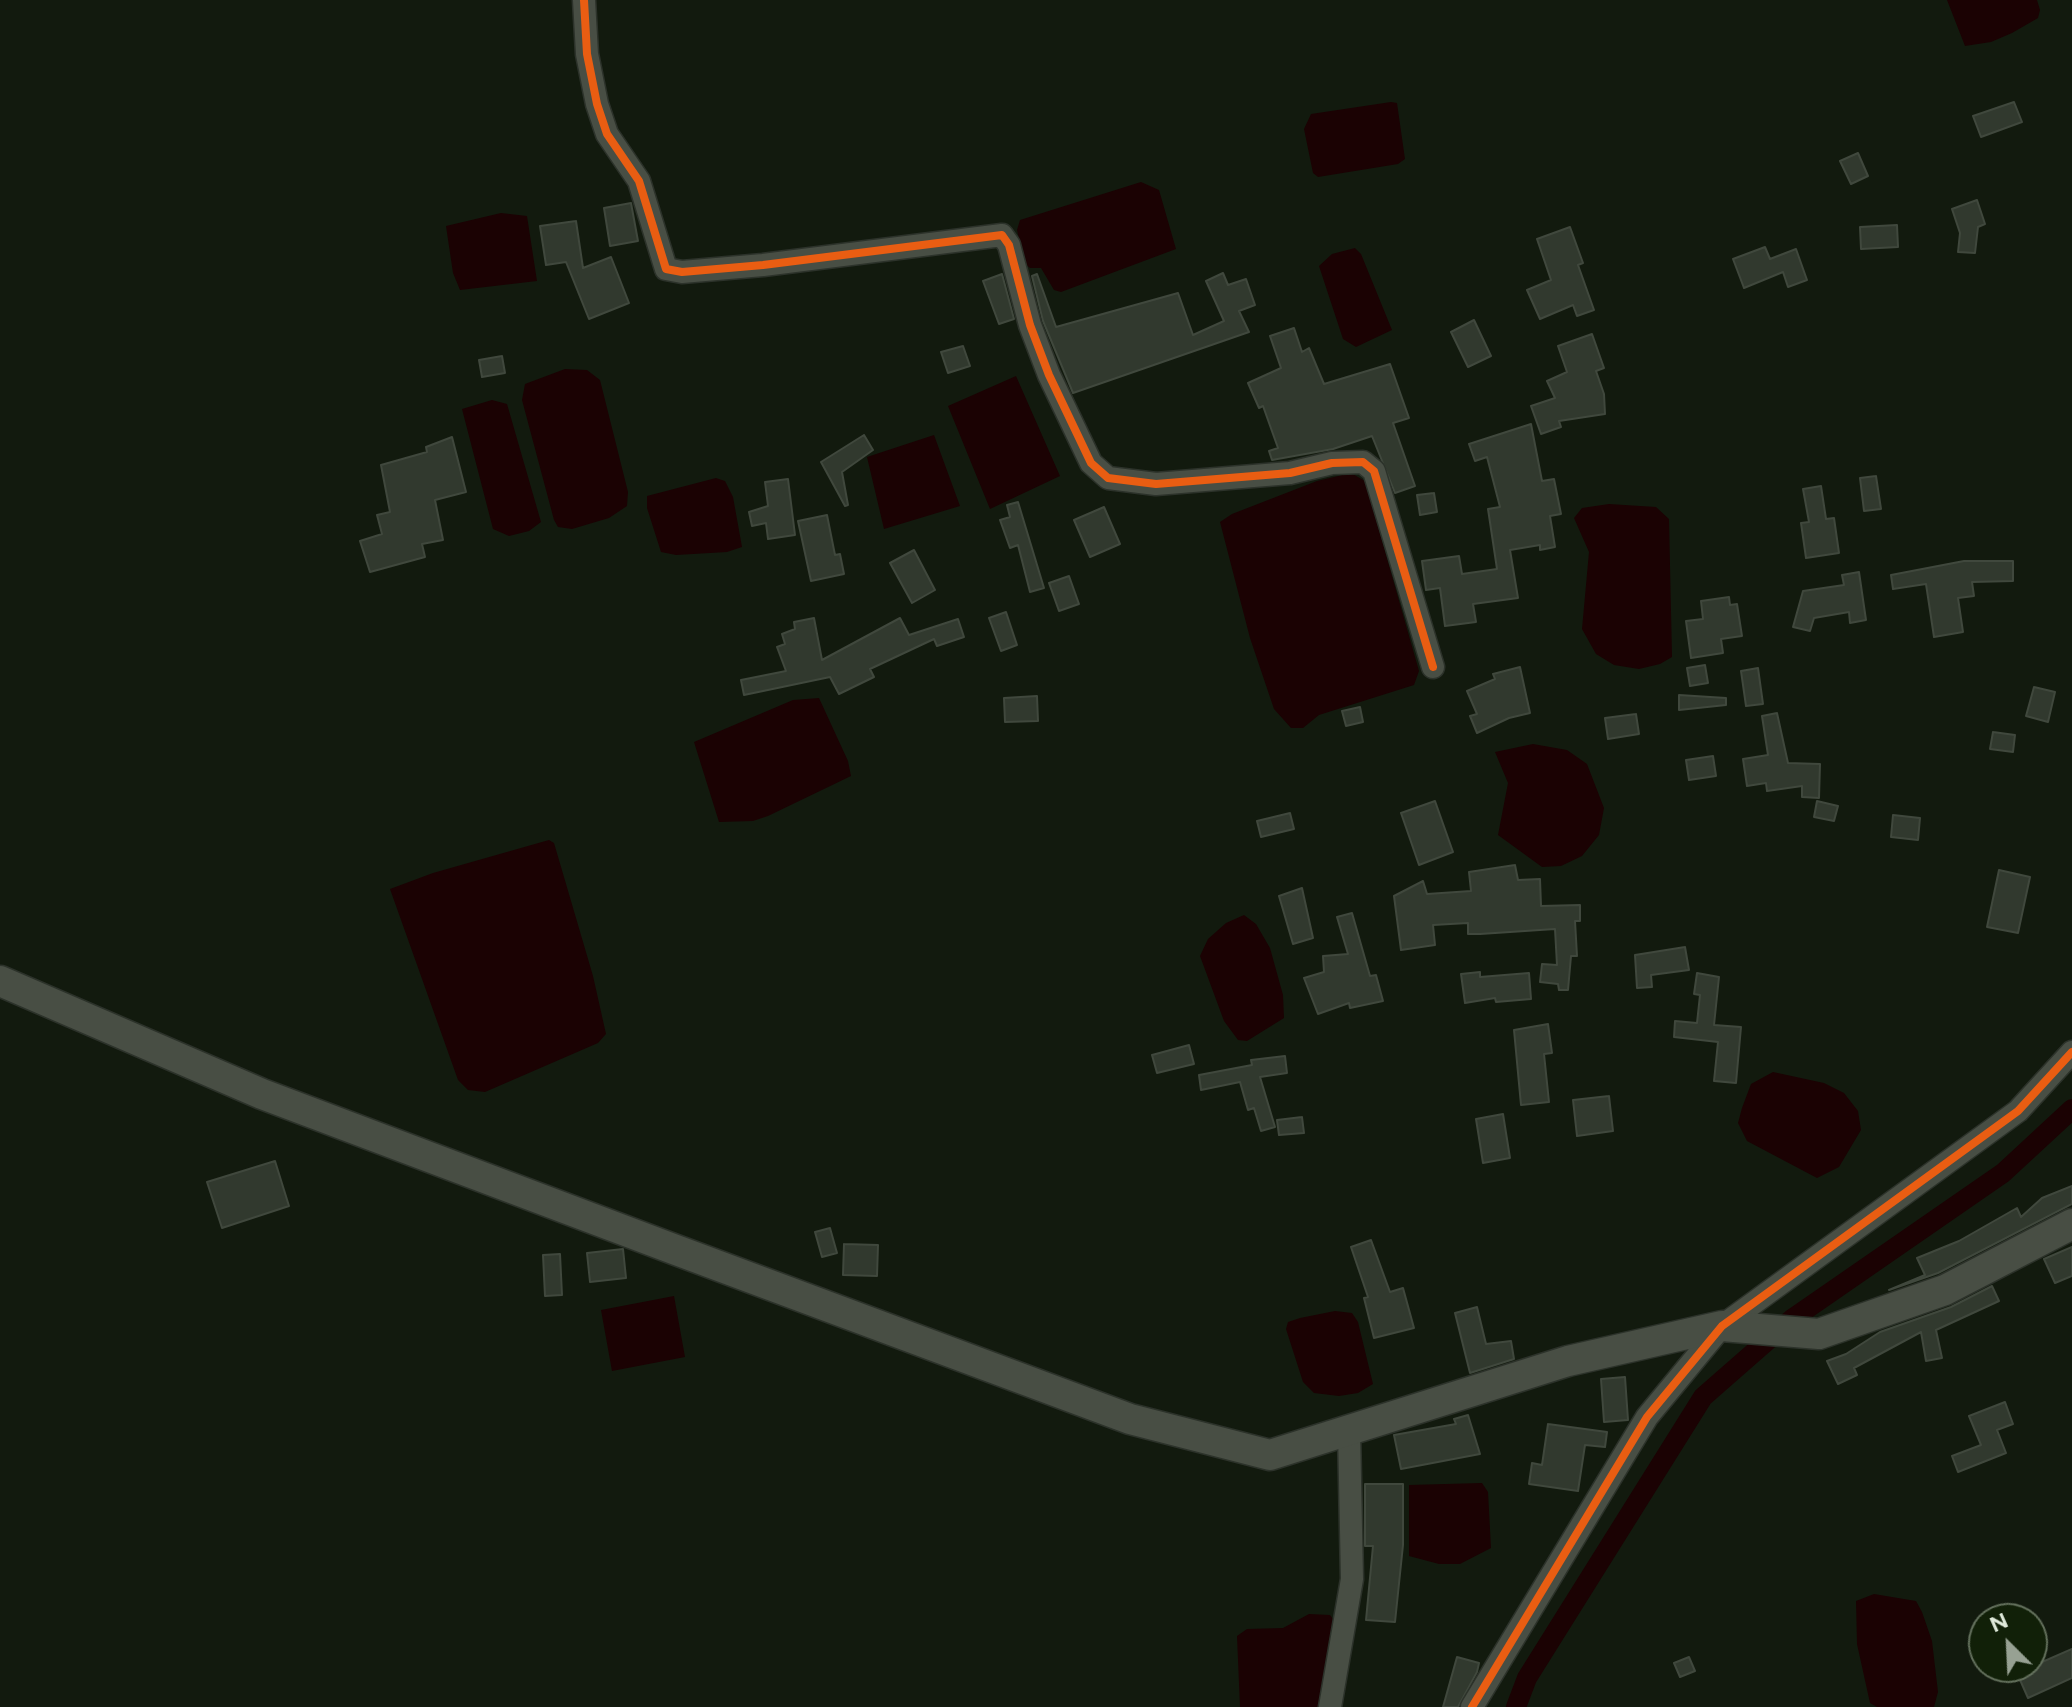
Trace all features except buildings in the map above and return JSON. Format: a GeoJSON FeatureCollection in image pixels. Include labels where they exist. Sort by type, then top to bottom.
{"type":"FeatureCollection","features":[{"type":"Feature","properties":{"kind":"main road"},"geometry":{"type":"LineString","coordinates":[[0,981],[262,1094],[1130,1419],[1270,1455],[1568,1361],[1722,1326],[1819,1334],[1945,1290],[2072,1224]]}},
{"type":"Feature","properties":{"kind":"street"},"geometry":{"type":"LineString","coordinates":[[584,0],[587,54],[597,104],[607,134],[639,181],[666,269],[682,272],[763,265],[1002,235],[1009,245],[1030,325],[1049,375],[1091,463],[1108,478],[1156,484],[1290,473],[1332,463],[1363,462],[1374,471],[1433,667]]}},
{"type":"Feature","properties":{"kind":"street"},"geometry":{"type":"LineString","coordinates":[[1472,1707],[1647,1417],[1722,1326],[2018,1111],[2072,1052]]}},
{"type":"Feature","properties":{"kind":"street"},"geometry":{"type":"LineString","coordinates":[[1330,1707],[1352,1579],[1349,1431]]}},
{"type":"Feature","properties":{"kind":"shaded area"},"geometry":{"type":"Polygon","coordinates":[[[1947,0],[2037,0],[2040,10],[2038,18],[2012,33],[1991,42],[1965,46],[1947,0]]]}},
{"type":"Feature","properties":{"kind":"shaded area"},"geometry":{"type":"Polygon","coordinates":[[[1397,103],[1405,159],[1398,164],[1318,177],[1313,173],[1304,129],[1311,114],[1397,103]]]}},
{"type":"Feature","properties":{"kind":"shaded area"},"geometry":{"type":"Polygon","coordinates":[[[1141,182],[1159,190],[1176,249],[1061,292],[1054,290],[1041,268],[1030,268],[1025,264],[1017,230],[1020,220],[1141,182]]]}},
{"type":"Feature","properties":{"kind":"shaded area"},"geometry":{"type":"Polygon","coordinates":[[[501,213],[527,216],[537,281],[460,290],[453,273],[446,226],[501,213]]]}},
{"type":"Feature","properties":{"kind":"shaded area"},"geometry":{"type":"Polygon","coordinates":[[[1355,248],[1361,254],[1392,330],[1356,347],[1343,339],[1319,266],[1332,254],[1355,248]]]}},
{"type":"Feature","properties":{"kind":"shaded area"},"geometry":{"type":"Polygon","coordinates":[[[565,369],[587,370],[600,380],[628,492],[627,506],[609,518],[572,529],[558,527],[554,520],[522,400],[525,384],[565,369]]]}},
{"type":"Feature","properties":{"kind":"shaded area"},"geometry":{"type":"Polygon","coordinates":[[[1016,376],[1060,476],[990,509],[948,406],[1016,376]]]}},
{"type":"Feature","properties":{"kind":"shaded area"},"geometry":{"type":"Polygon","coordinates":[[[492,400],[507,404],[541,522],[529,531],[509,536],[493,529],[462,409],[492,400]]]}},
{"type":"Feature","properties":{"kind":"shaded area"},"geometry":{"type":"Polygon","coordinates":[[[934,435],[960,506],[884,529],[867,457],[934,435]]]}},
{"type":"Feature","properties":{"kind":"shaded area"},"geometry":{"type":"Polygon","coordinates":[[[1351,473],[1365,481],[1419,671],[1414,685],[1319,715],[1303,728],[1291,728],[1274,709],[1250,638],[1220,522],[1232,514],[1317,481],[1351,473]]]}},
{"type":"Feature","properties":{"kind":"shaded area"},"geometry":{"type":"Polygon","coordinates":[[[716,478],[725,481],[733,497],[742,547],[727,552],[676,555],[661,552],[647,508],[647,496],[716,478]]]}},
{"type":"Feature","properties":{"kind":"shaded area"},"geometry":{"type":"Polygon","coordinates":[[[1609,504],[1656,507],[1669,519],[1672,657],[1660,664],[1639,669],[1614,665],[1596,654],[1582,629],[1589,552],[1574,518],[1582,508],[1609,504]]]}},
{"type":"Feature","properties":{"kind":"shaded area"},"geometry":{"type":"Polygon","coordinates":[[[819,698],[848,761],[851,776],[768,816],[753,821],[719,822],[694,742],[793,700],[819,698]]]}},
{"type":"Feature","properties":{"kind":"shaded area"},"geometry":{"type":"Polygon","coordinates":[[[1533,744],[1567,750],[1587,764],[1604,808],[1599,835],[1582,856],[1561,866],[1542,867],[1498,835],[1508,783],[1495,752],[1533,744]]]}},
{"type":"Feature","properties":{"kind":"shaded area"},"geometry":{"type":"Polygon","coordinates":[[[549,840],[554,843],[593,976],[606,1034],[598,1043],[485,1092],[468,1090],[458,1080],[390,889],[433,873],[549,840]]]}},
{"type":"Feature","properties":{"kind":"shaded area"},"geometry":{"type":"Polygon","coordinates":[[[1244,915],[1256,924],[1270,948],[1283,995],[1284,1018],[1247,1041],[1238,1040],[1224,1021],[1200,956],[1208,939],[1226,923],[1244,915]]]}},
{"type":"Feature","properties":{"kind":"shaded area"},"geometry":{"type":"Polygon","coordinates":[[[1773,1072],[1824,1083],[1844,1093],[1858,1111],[1861,1130],[1839,1167],[1817,1178],[1747,1141],[1738,1123],[1751,1084],[1773,1072]]]}},
{"type":"Feature","properties":{"kind":"shaded area"},"geometry":{"type":"Polygon","coordinates":[[[674,1296],[685,1357],[612,1371],[601,1310],[674,1296]]]}},
{"type":"Feature","properties":{"kind":"shaded area"},"geometry":{"type":"Polygon","coordinates":[[[1335,1311],[1352,1313],[1358,1322],[1373,1384],[1358,1393],[1339,1396],[1314,1393],[1303,1382],[1286,1329],[1288,1322],[1335,1311]]]}},
{"type":"Feature","properties":{"kind":"shaded area"},"geometry":{"type":"Polygon","coordinates":[[[1482,1483],[1488,1492],[1491,1548],[1460,1564],[1439,1564],[1409,1556],[1409,1485],[1482,1483]]]}},
{"type":"Feature","properties":{"kind":"shaded area"},"geometry":{"type":"Polygon","coordinates":[[[1874,1594],[1916,1601],[1922,1612],[1932,1641],[1938,1692],[1934,1707],[1877,1707],[1870,1703],[1857,1644],[1856,1601],[1874,1594]]]}},
{"type":"Feature","properties":{"kind":"shaded area"},"geometry":{"type":"Polygon","coordinates":[[[1309,1614],[1330,1615],[1333,1619],[1318,1707],[1240,1707],[1237,1636],[1247,1629],[1283,1628],[1309,1614]]]}},
{"type":"Feature","properties":{"kind":"waterway"},"geometry":{"type":"LineString","coordinates":[[1516,1707],[1527,1678],[1703,1397],[1792,1319],[2003,1173],[2072,1109]]}},
{"type":"Feature","properties":{"kind":"cycle path"},"geometry":{"type":"LineString","coordinates":[[584,0],[587,54],[597,104],[607,134],[639,181],[666,269],[682,272],[763,265],[1002,235],[1009,245],[1030,325],[1049,375],[1091,463],[1108,478],[1156,484],[1290,473],[1332,463],[1363,462],[1374,471],[1433,667]]}},
{"type":"Feature","properties":{"kind":"cycle path"},"geometry":{"type":"LineString","coordinates":[[1472,1707],[1647,1417],[1722,1326],[2018,1111],[2072,1052]]}}]}
